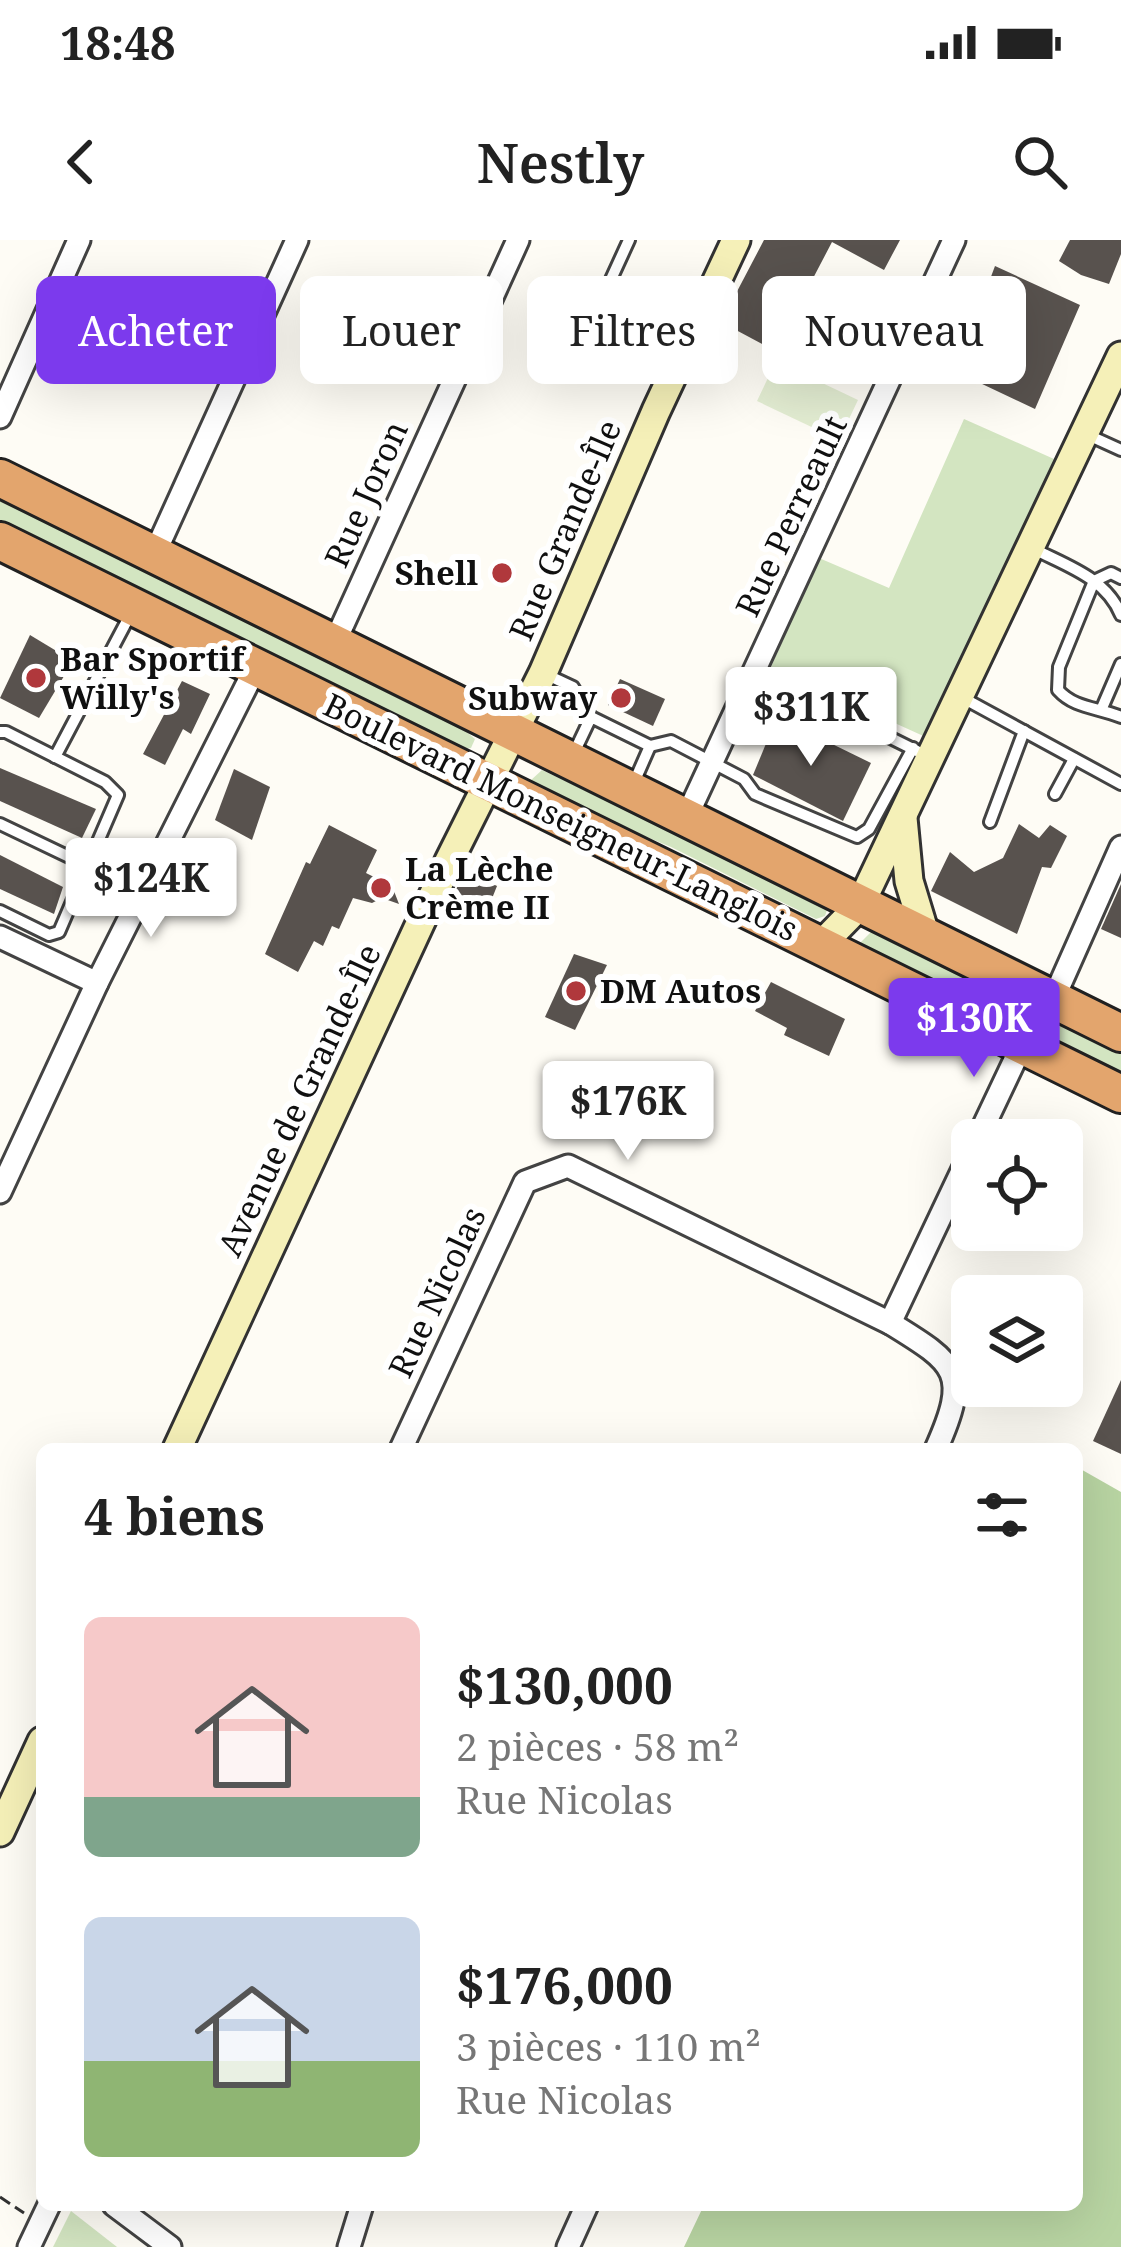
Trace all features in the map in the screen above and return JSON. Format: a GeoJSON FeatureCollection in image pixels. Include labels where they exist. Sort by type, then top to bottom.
{"type":"FeatureCollection","features":[{"type":"Feature","properties":{"kind":"highway","name":"Boulevard Monseigneur-Langlois"},"geometry":{"type":"LineString","coordinates":[[0,478],[1121,1033]]}},
{"type":"Feature","properties":{"kind":"highway","name":"Boulevard Monseigneur-Langlois"},"geometry":{"type":"LineString","coordinates":[[0,541],[1121,1094]]}},
{"type":"Feature","properties":{"kind":"main road","name":"Rue Grande-Île"},"geometry":{"type":"LineString","coordinates":[[487,781],[543,673],[736,240]]}},
{"type":"Feature","properties":{"kind":"main road"},"geometry":{"type":"LineString","coordinates":[[821,945],[860,904],[903,818],[922,753],[960,696],[1121,356]]}},
{"type":"Feature","properties":{"kind":"main road","name":"Avenue de Grande-Île"},"geometry":{"type":"LineString","coordinates":[[180,1443],[487,781]]}},
{"type":"Feature","properties":{"kind":"main road"},"geometry":{"type":"LineString","coordinates":[[903,818],[910,881],[926,937]]}},
{"type":"Feature","properties":{"kind":"main road"},"geometry":{"type":"LineString","coordinates":[[0,1832],[36,1755]]}},
{"type":"Feature","properties":{"kind":"street"},"geometry":{"type":"LineString","coordinates":[[0,417],[79,240]]}},
{"type":"Feature","properties":{"kind":"street"},"geometry":{"type":"LineString","coordinates":[[154,555],[297,240]]}},
{"type":"Feature","properties":{"kind":"street","name":"Rue Joron"},"geometry":{"type":"LineString","coordinates":[[334,644],[518,240]]}},
{"type":"Feature","properties":{"kind":"street","name":"Rue Perreault"},"geometry":{"type":"LineString","coordinates":[[686,818],[954,240]]}},
{"type":"Feature","properties":{"kind":"street"},"geometry":{"type":"LineString","coordinates":[[0,1192],[256,667]]}},
{"type":"Feature","properties":{"kind":"street"},"geometry":{"type":"LineString","coordinates":[[1053,1000],[1121,847]]}},
{"type":"Feature","properties":{"kind":"street"},"geometry":{"type":"LineString","coordinates":[[0,937],[98,983]]}},
{"type":"Feature","properties":{"kind":"street"},"geometry":{"type":"LineString","coordinates":[[987,1119],[1022,1045]]}},
{"type":"Feature","properties":{"kind":"street","name":"Rue Nicolas"},"geometry":{"type":"LineString","coordinates":[[403,1443],[525,1181],[568,1166],[890,1323],[935,1351],[950,1370],[957,1391],[939,1443]]}},
{"type":"Feature","properties":{"kind":"street"},"geometry":{"type":"LineString","coordinates":[[890,1323],[951,1194]]}},
{"type":"Feature","properties":{"kind":"street"},"geometry":{"type":"LineString","coordinates":[[122,2211],[170,2247]]}},
{"type":"Feature","properties":{"kind":"street"},"geometry":{"type":"LineString","coordinates":[[354,2245],[361,2211]]}},
{"type":"Feature","properties":{"kind":"street"},"geometry":{"type":"LineString","coordinates":[[568,2247],[584,2211]]}},
{"type":"Feature","properties":{"kind":"street"},"geometry":{"type":"LineString","coordinates":[[29,2247],[44,2215]]}},
{"type":"Feature","properties":{"kind":"lane"},"geometry":{"type":"LineString","coordinates":[[613,276],[629,240]]}},
{"type":"Feature","properties":{"kind":"lane"},"geometry":{"type":"LineString","coordinates":[[1085,433],[1121,450]]}},
{"type":"Feature","properties":{"kind":"lane"},"geometry":{"type":"LineString","coordinates":[[1031,547],[1094,581],[1113,596],[1121,615]]}},
{"type":"Feature","properties":{"kind":"lane"},"geometry":{"type":"LineString","coordinates":[[1121,578],[1111,573],[1094,581],[1059,667],[1058,690],[1070,704],[1102,708],[1121,717]]}},
{"type":"Feature","properties":{"kind":"lane"},"geometry":{"type":"LineString","coordinates":[[55,758],[134,607]]}},
{"type":"Feature","properties":{"kind":"lane"},"geometry":{"type":"LineString","coordinates":[[1102,708],[1121,664]]}},
{"type":"Feature","properties":{"kind":"lane"},"geometry":{"type":"LineString","coordinates":[[543,673],[574,687],[591,717],[650,746],[671,742],[744,779],[754,794],[857,837],[869,829],[922,753],[756,671]]}},
{"type":"Feature","properties":{"kind":"lane"},"geometry":{"type":"LineString","coordinates":[[960,696],[1121,784]]}},
{"type":"Feature","properties":{"kind":"lane"},"geometry":{"type":"LineString","coordinates":[[570,760],[591,717]]}},
{"type":"Feature","properties":{"kind":"lane"},"geometry":{"type":"LineString","coordinates":[[989,822],[1024,731]]}},
{"type":"Feature","properties":{"kind":"lane"},"geometry":{"type":"LineString","coordinates":[[0,732],[116,789],[118,795],[54,936],[0,911]]}},
{"type":"Feature","properties":{"kind":"lane"},"geometry":{"type":"LineString","coordinates":[[630,790],[650,746]]}},
{"type":"Feature","properties":{"kind":"lane"},"geometry":{"type":"LineString","coordinates":[[1055,794],[1074,759]]}},
{"type":"Feature","properties":{"kind":"lane"},"geometry":{"type":"LineString","coordinates":[[0,824],[88,866]]}},
{"type":"Feature","properties":{"kind":"path"},"geometry":{"type":"LineString","coordinates":[[0,2197],[44,2215]]}},
{"type":"Feature","properties":{"kind":"green space"},"geometry":{"type":"Polygon","coordinates":[[[765,384],[824,384],[858,400],[839,440],[757,401],[765,384]]]}},
{"type":"Feature","properties":{"kind":"green space"},"geometry":{"type":"Polygon","coordinates":[[[964,419],[1054,459],[930,739],[771,667],[819,558],[889,588],[964,419]]]}},
{"type":"Feature","properties":{"kind":"green space"},"geometry":{"type":"Polygon","coordinates":[[[0,501],[453,720],[475,739],[471,748],[463,749],[0,522],[0,501]]]}},
{"type":"Feature","properties":{"kind":"green space"},"geometry":{"type":"Polygon","coordinates":[[[542,770],[797,891],[827,910],[825,916],[816,919],[671,847],[543,794],[530,781],[542,770]]]}},
{"type":"Feature","properties":{"kind":"green space"},"geometry":{"type":"Polygon","coordinates":[[[875,928],[1121,1051],[1121,1071],[865,954],[856,947],[875,928]]]}},
{"type":"Feature","properties":{"kind":"green space"},"geometry":{"type":"Polygon","coordinates":[[[1083,1470],[1121,1492],[1121,2247],[684,2247],[701,2211],[1083,2211],[1083,1470]]]}},
{"type":"Feature","properties":{"kind":"green space"},"geometry":{"type":"Polygon","coordinates":[[[71,2211],[117,2247],[53,2247],[71,2211]]]}},
{"type":"Feature","properties":{"kind":"building"},"geometry":{"type":"Polygon","coordinates":[[[764,240],[900,240],[884,270],[832,242],[814,276],[762,276],[762,344],[738,331],[738,290],[764,240]]]}},
{"type":"Feature","properties":{"kind":"building"},"geometry":{"type":"Polygon","coordinates":[[[1070,240],[1121,240],[1121,254],[1109,284],[1059,261],[1070,240]]]}},
{"type":"Feature","properties":{"kind":"building"},"geometry":{"type":"Polygon","coordinates":[[[995,266],[1017,276],[991,276],[995,266]]]}},
{"type":"Feature","properties":{"kind":"building"},"geometry":{"type":"Polygon","coordinates":[[[1026,280],[1080,305],[1035,409],[982,384],[1026,384],[1026,280]]]}},
{"type":"Feature","properties":{"kind":"building","name":"Bar Sportif Willy's"},"geometry":{"type":"Polygon","coordinates":[[[30,635],[73,661],[39,718],[0,698],[30,635]]]}},
{"type":"Feature","properties":{"kind":"building"},"geometry":{"type":"Polygon","coordinates":[[[620,679],[665,699],[653,726],[608,705],[620,679]]]}},
{"type":"Feature","properties":{"kind":"building"},"geometry":{"type":"Polygon","coordinates":[[[182,681],[210,694],[191,734],[183,729],[165,765],[143,754],[182,681]]]}},
{"type":"Feature","properties":{"kind":"building"},"geometry":{"type":"Polygon","coordinates":[[[777,717],[871,763],[843,821],[753,775],[777,717]]]}},
{"type":"Feature","properties":{"kind":"building"},"geometry":{"type":"Polygon","coordinates":[[[0,768],[96,809],[82,838],[0,801],[0,768]]]}},
{"type":"Feature","properties":{"kind":"building"},"geometry":{"type":"Polygon","coordinates":[[[234,769],[270,787],[252,840],[215,820],[234,769]]]}},
{"type":"Feature","properties":{"kind":"building"},"geometry":{"type":"Polygon","coordinates":[[[1019,824],[1039,838],[1050,825],[1067,836],[1051,868],[1042,867],[1017,934],[931,891],[950,852],[974,872],[1003,858],[1019,824]]]}},
{"type":"Feature","properties":{"kind":"building"},"geometry":{"type":"Polygon","coordinates":[[[329,825],[377,850],[366,873],[392,886],[399,904],[382,898],[372,903],[353,898],[339,929],[332,926],[323,946],[314,941],[298,972],[265,954],[306,862],[310,864],[329,825]]]}},
{"type":"Feature","properties":{"kind":"building"},"geometry":{"type":"Polygon","coordinates":[[[0,855],[63,887],[54,914],[0,889],[0,855]]]}},
{"type":"Feature","properties":{"kind":"building"},"geometry":{"type":"Polygon","coordinates":[[[464,870],[497,886],[487,911],[454,895],[464,870]]]}},
{"type":"Feature","properties":{"kind":"building"},"geometry":{"type":"Polygon","coordinates":[[[1121,884],[1121,938],[1101,929],[1121,884]]]}},
{"type":"Feature","properties":{"kind":"building","name":"DM Autos"},"geometry":{"type":"Polygon","coordinates":[[[574,954],[607,965],[575,1030],[545,1017],[574,954]]]}},
{"type":"Feature","properties":{"kind":"building"},"geometry":{"type":"Polygon","coordinates":[[[771,982],[845,1019],[829,1056],[784,1035],[787,1028],[755,1011],[771,982]]]}},
{"type":"Feature","properties":{"kind":"building"},"geometry":{"type":"Polygon","coordinates":[[[1121,1380],[1121,1454],[1093,1441],[1121,1380]]]}},
{"type":"Feature","properties":{"kind":"place","name":"Shell"},"geometry":{"type":"Point","coordinates":[502,573]}},
{"type":"Feature","properties":{"kind":"place","name":"Bar Sportif Willy's"},"geometry":{"type":"Point","coordinates":[36,678]}},
{"type":"Feature","properties":{"kind":"place","name":"Subway"},"geometry":{"type":"Point","coordinates":[621,698]}},
{"type":"Feature","properties":{"kind":"place","name":"La Lèche Crème II"},"geometry":{"type":"Point","coordinates":[381,888]}},
{"type":"Feature","properties":{"kind":"place","name":"DM Autos"},"geometry":{"type":"Point","coordinates":[576,991]}}]}
